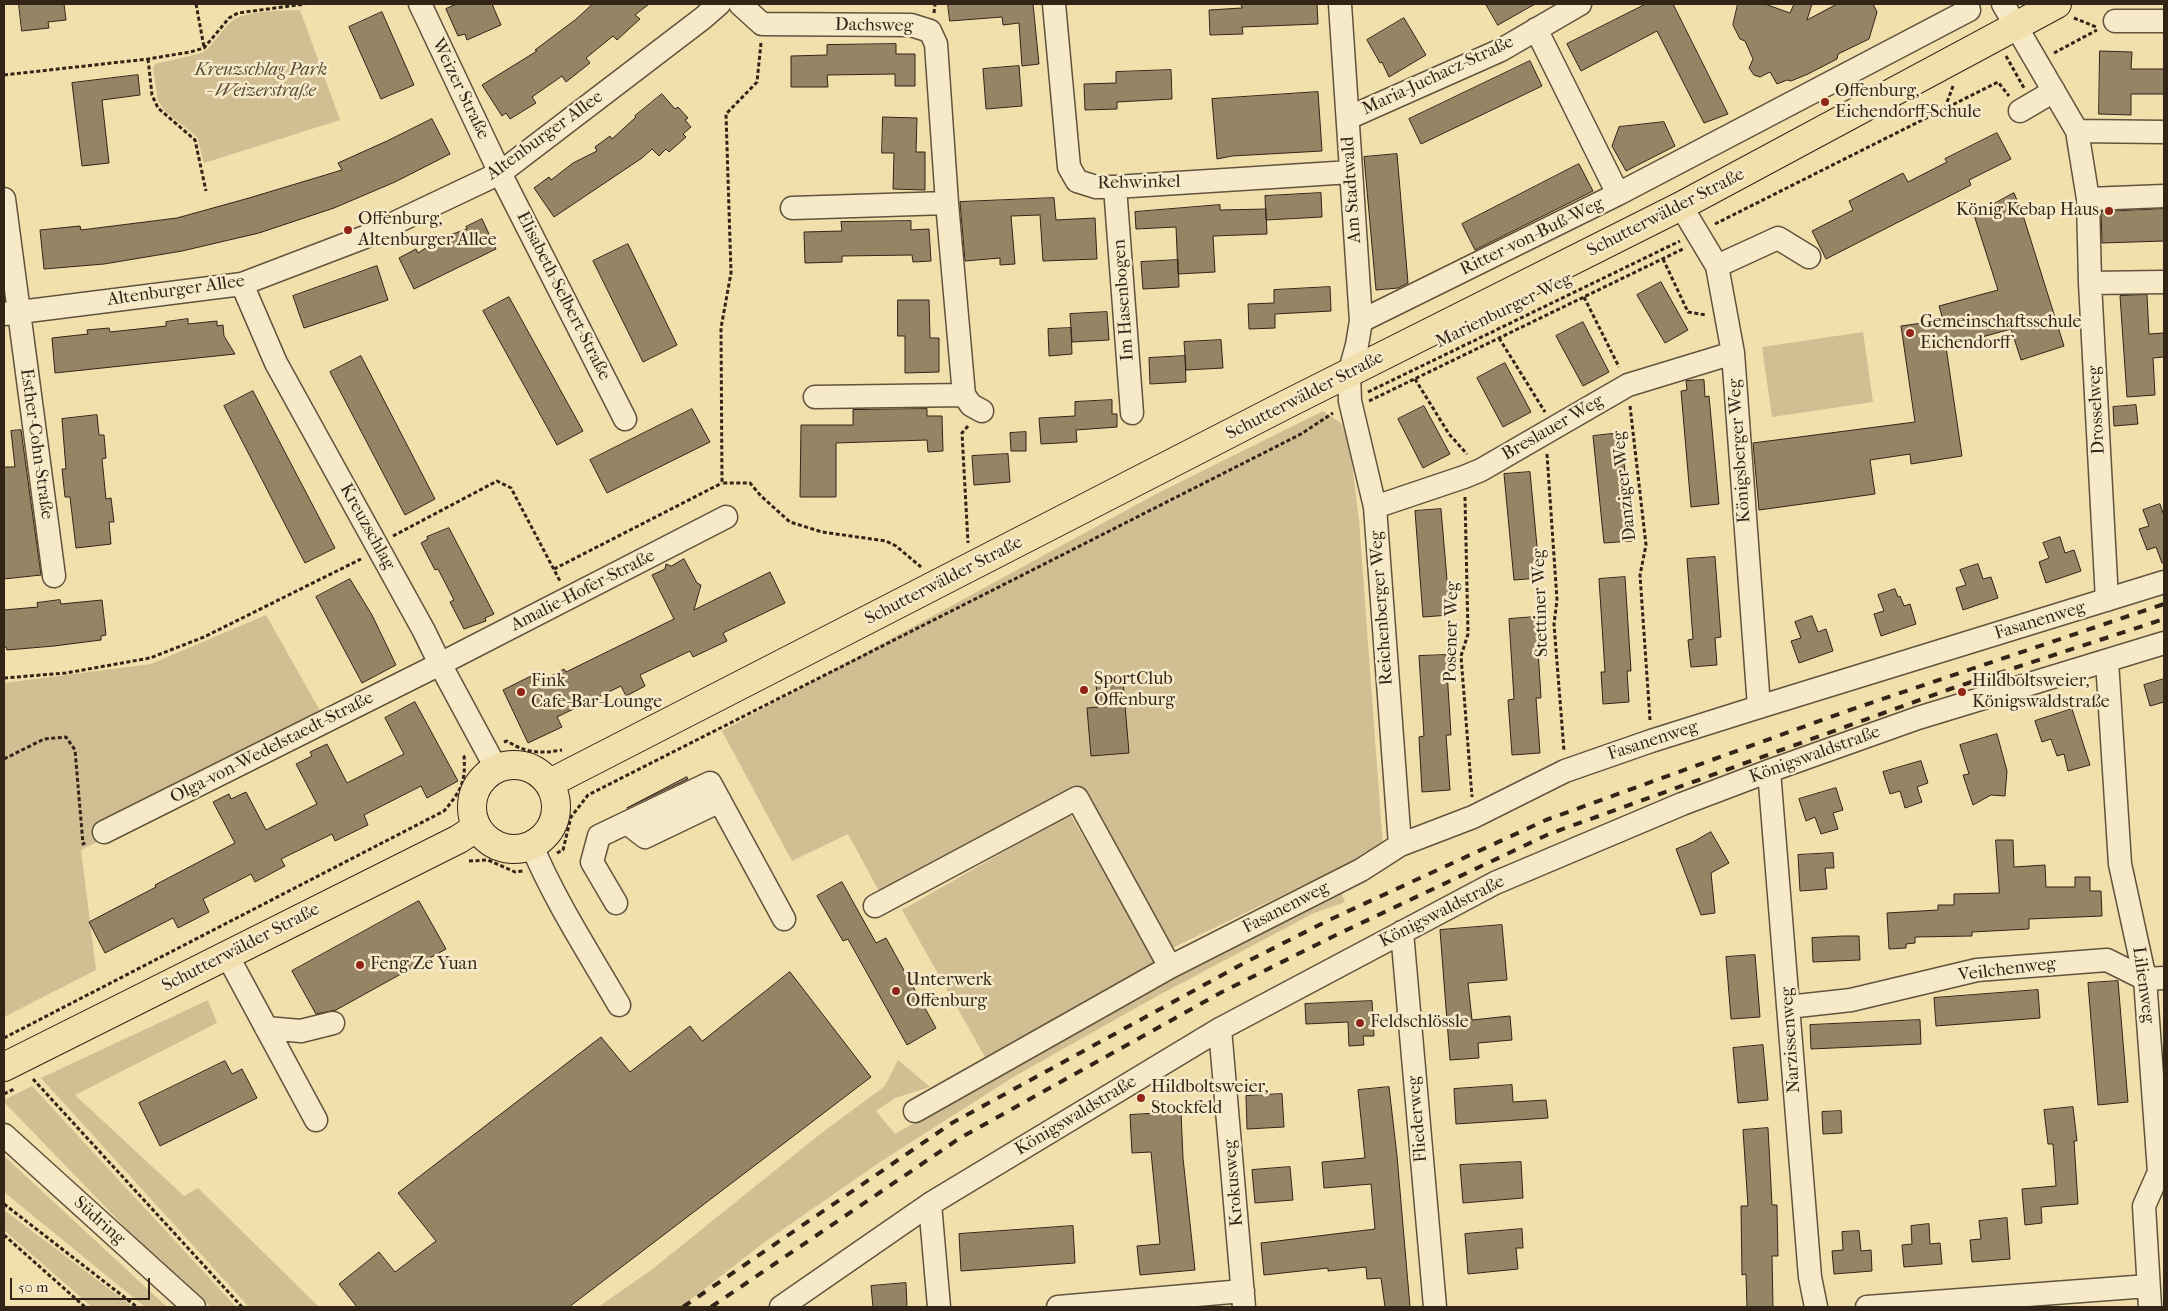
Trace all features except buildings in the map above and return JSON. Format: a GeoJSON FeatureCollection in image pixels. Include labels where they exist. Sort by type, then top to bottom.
{"type":"FeatureCollection","features":[{"type":"Feature","properties":{"kind":"main road","name":"Schutterwälder Straße"},"geometry":{"type":"LineString","coordinates":[[550,784],[969,552],[1349,374],[1681,206],[2009,15],[2057,4]]}},
{"type":"Feature","properties":{"kind":"main road"},"geometry":{"type":"LineString","coordinates":[[491,758],[524,765],[543,775],[550,784],[556,796],[557,811],[552,825],[544,837],[532,846],[520,849],[507,849],[495,845],[484,837],[477,827],[472,815],[472,802],[475,790],[491,758]]}},
{"type":"Feature","properties":{"kind":"main road","name":"Schutterwälder Straße"},"geometry":{"type":"LineString","coordinates":[[4,1067],[459,839],[477,827]]}},
{"type":"Feature","properties":{"kind":"street","name":"Weizer Straße"},"geometry":{"type":"LineString","coordinates":[[420,4],[500,173]]}},
{"type":"Feature","properties":{"kind":"street","name":"Altenburger Allee"},"geometry":{"type":"LineString","coordinates":[[11,313],[242,284],[365,237],[500,173],[703,18],[718,4]]}},
{"type":"Feature","properties":{"kind":"street"},"geometry":{"type":"LineString","coordinates":[[740,4],[762,24]]}},
{"type":"Feature","properties":{"kind":"street","name":"Rehwinkel"},"geometry":{"type":"LineString","coordinates":[[1054,4],[1069,167],[1078,181],[1096,187],[1115,187],[1351,172]]}},
{"type":"Feature","properties":{"kind":"street","name":"Am Stadtwald"},"geometry":{"type":"LineString","coordinates":[[1340,4],[1361,321],[1349,374]]}},
{"type":"Feature","properties":{"kind":"street","name":"Maria-Juchacz-Straße"},"geometry":{"type":"LineString","coordinates":[[1348,118],[1501,50],[1580,4]]}},
{"type":"Feature","properties":{"kind":"street"},"geometry":{"type":"LineString","coordinates":[[1618,194],[1969,10]]}},
{"type":"Feature","properties":{"kind":"street","name":"Drosselweg"},"geometry":{"type":"LineString","coordinates":[[2009,15],[2077,131],[2088,199],[2090,283],[2107,600]]}},
{"type":"Feature","properties":{"kind":"street"},"geometry":{"type":"LineString","coordinates":[[2108,25],[2164,20]]}},
{"type":"Feature","properties":{"kind":"street","name":"Dachsweg"},"geometry":{"type":"LineString","coordinates":[[762,24],[911,25],[930,31],[936,44],[947,204],[964,395]]}},
{"type":"Feature","properties":{"kind":"street","name":"Ritter-von-Buß-Weg"},"geometry":{"type":"LineString","coordinates":[[1361,321],[1618,194],[1536,28]]}},
{"type":"Feature","properties":{"kind":"street"},"geometry":{"type":"LineString","coordinates":[[2026,107],[2054,91]]}},
{"type":"Feature","properties":{"kind":"street"},"geometry":{"type":"LineString","coordinates":[[2077,131],[2154,136]]}},
{"type":"Feature","properties":{"kind":"street","name":"Elisabeth-Selbert-Straße"},"geometry":{"type":"LineString","coordinates":[[500,173],[625,419]]}},
{"type":"Feature","properties":{"kind":"street","name":"Im Hasenbogen"},"geometry":{"type":"LineString","coordinates":[[1115,187],[1132,413]]}},
{"type":"Feature","properties":{"kind":"street"},"geometry":{"type":"LineString","coordinates":[[2088,199],[2164,196]]}},
{"type":"Feature","properties":{"kind":"street","name":"Esther-Cohn-Straße"},"geometry":{"type":"LineString","coordinates":[[4,199],[11,313],[54,576]]}},
{"type":"Feature","properties":{"kind":"street"},"geometry":{"type":"LineString","coordinates":[[792,208],[947,204]]}},
{"type":"Feature","properties":{"kind":"street","name":"Königsberger Weg"},"geometry":{"type":"LineString","coordinates":[[1681,206],[1717,266],[1728,320],[1733,353],[1759,707]]}},
{"type":"Feature","properties":{"kind":"street"},"geometry":{"type":"LineString","coordinates":[[1717,266],[1778,238],[1809,257]]}},
{"type":"Feature","properties":{"kind":"street"},"geometry":{"type":"LineString","coordinates":[[2090,283],[2164,282]]}},
{"type":"Feature","properties":{"kind":"street","name":"Kreuzschlag"},"geometry":{"type":"LineString","coordinates":[[242,284],[276,363],[424,631],[491,758]]}},
{"type":"Feature","properties":{"kind":"street","name":"Breslauer Weg"},"geometry":{"type":"LineString","coordinates":[[1375,506],[1473,474],[1628,385],[1733,353]]}},
{"type":"Feature","properties":{"kind":"street","name":"Reichenberger Weg"},"geometry":{"type":"LineString","coordinates":[[1349,374],[1351,405],[1375,506],[1400,845]]}},
{"type":"Feature","properties":{"kind":"street"},"geometry":{"type":"LineString","coordinates":[[814,397],[964,395],[971,405],[982,411]]}},
{"type":"Feature","properties":{"kind":"street","name":"Amalie-Hofer-Straße"},"geometry":{"type":"LineString","coordinates":[[440,664],[726,518]]}},
{"type":"Feature","properties":{"kind":"street","name":"Fasanenweg"},"geometry":{"type":"LineString","coordinates":[[915,1110],[1170,967],[1361,870],[1400,845],[1473,817],[1566,771],[1651,741],[2164,582]]}},
{"type":"Feature","properties":{"kind":"street","name":"Königswaldstraße"},"geometry":{"type":"LineString","coordinates":[[781,1307],[930,1204],[1220,1030],[1495,883],[1682,804],[1769,771],[1918,718],[2164,643]]}},
{"type":"Feature","properties":{"kind":"street","name":"Lilienweg"},"geometry":{"type":"LineString","coordinates":[[2107,661],[2120,864],[2155,978],[2162,1171],[2144,1206],[2149,1296]]}},
{"type":"Feature","properties":{"kind":"street","name":"Olga-von-Wedelstaedt-Straße"},"geometry":{"type":"LineString","coordinates":[[104,832],[440,664]]}},
{"type":"Feature","properties":{"kind":"street","name":"Narzissenweg"},"geometry":{"type":"LineString","coordinates":[[1769,771],[1810,1277],[1816,1307]]}},
{"type":"Feature","properties":{"kind":"street"},"geometry":{"type":"LineString","coordinates":[[875,906],[1077,798],[1170,967]]}},
{"type":"Feature","properties":{"kind":"street"},"geometry":{"type":"LineString","coordinates":[[616,903],[592,862],[599,836],[627,823],[645,837],[720,801],[784,919]]}},
{"type":"Feature","properties":{"kind":"street"},"geometry":{"type":"LineString","coordinates":[[532,846],[539,863],[619,1005]]}},
{"type":"Feature","properties":{"kind":"street","name":"Fliederweg"},"geometry":{"type":"LineString","coordinates":[[1402,932],[1435,1307]]}},
{"type":"Feature","properties":{"kind":"street"},"geometry":{"type":"LineString","coordinates":[[227,955],[316,1120]]}},
{"type":"Feature","properties":{"kind":"street","name":"Veilchenweg"},"geometry":{"type":"LineString","coordinates":[[1788,1007],[1851,1000],[1977,970],[2107,960],[2155,978]]}},
{"type":"Feature","properties":{"kind":"street"},"geometry":{"type":"LineString","coordinates":[[266,1028],[301,1031],[333,1023]]}},
{"type":"Feature","properties":{"kind":"street","name":"Krokusweg"},"geometry":{"type":"LineString","coordinates":[[1220,1030],[1243,1299]]}},
{"type":"Feature","properties":{"kind":"street","name":"Südring"},"geometry":{"type":"LineString","coordinates":[[9,1139],[194,1307]]}},
{"type":"Feature","properties":{"kind":"street"},"geometry":{"type":"LineString","coordinates":[[930,1204],[939,1307]]}},
{"type":"Feature","properties":{"kind":"street"},"geometry":{"type":"LineString","coordinates":[[1866,1307],[2149,1296]]}},
{"type":"Feature","properties":{"kind":"street"},"geometry":{"type":"LineString","coordinates":[[1058,1307],[1243,1299]]}},
{"type":"Feature","properties":{"kind":"path"},"geometry":{"type":"LineString","coordinates":[[196,4],[204,48]]}},
{"type":"Feature","properties":{"kind":"path"},"geometry":{"type":"LineString","coordinates":[[4,74],[148,59],[204,48],[229,18],[238,13],[305,4]]}},
{"type":"Feature","properties":{"kind":"path"},"geometry":{"type":"LineString","coordinates":[[722,483],[721,328],[731,273],[726,114],[757,82],[762,24]]}},
{"type":"Feature","properties":{"kind":"path"},"geometry":{"type":"LineString","coordinates":[[2056,61],[2053,53],[2108,25]]}},
{"type":"Feature","properties":{"kind":"path"},"geometry":{"type":"LineString","coordinates":[[2006,56],[2026,107]]}},
{"type":"Feature","properties":{"kind":"path"},"geometry":{"type":"LineString","coordinates":[[148,59],[152,95],[158,108],[195,140],[206,191]]}},
{"type":"Feature","properties":{"kind":"path"},"geometry":{"type":"LineString","coordinates":[[588,795],[1301,434],[1351,405],[1414,379],[1662,259],[1699,237],[1998,82],[2026,107]]}},
{"type":"Feature","properties":{"kind":"path","name":"Marienburger Weg"},"geometry":{"type":"LineString","coordinates":[[1351,405],[1699,237]]}},
{"type":"Feature","properties":{"kind":"path"},"geometry":{"type":"LineString","coordinates":[[1662,259],[1688,312],[1728,320]]}},
{"type":"Feature","properties":{"kind":"path","name":"Danziger Weg"},"geometry":{"type":"LineString","coordinates":[[1584,297],[1628,385],[1646,545],[1640,575],[1651,741]]}},
{"type":"Feature","properties":{"kind":"path","name":"Stettiner Weg"},"geometry":{"type":"LineString","coordinates":[[1499,338],[1550,430],[1557,600],[1554,624],[1566,771]]}},
{"type":"Feature","properties":{"kind":"path"},"geometry":{"type":"LineString","coordinates":[[1414,379],[1473,474]]}},
{"type":"Feature","properties":{"kind":"path"},"geometry":{"type":"LineString","coordinates":[[982,411],[962,433],[969,552],[990,592]]}},
{"type":"Feature","properties":{"kind":"path","name":"Posener Weg"},"geometry":{"type":"LineString","coordinates":[[1473,474],[1468,634],[1461,656],[1473,817]]}},
{"type":"Feature","properties":{"kind":"path"},"geometry":{"type":"LineString","coordinates":[[4,678],[66,673],[150,658],[204,637],[378,548],[497,481],[511,488],[569,598]]}},
{"type":"Feature","properties":{"kind":"path"},"geometry":{"type":"LineString","coordinates":[[554,569],[722,483],[750,483],[761,496],[790,522],[822,532],[886,542],[896,546],[921,567]]}},
{"type":"Feature","properties":{"kind":"path"},"geometry":{"type":"LineString","coordinates":[[912,572],[929,564]]}},
{"type":"Feature","properties":{"kind":"path"},"geometry":{"type":"LineString","coordinates":[[4,759],[44,739],[66,737],[75,750],[83,844],[104,832]]}},
{"type":"Feature","properties":{"kind":"path"},"geometry":{"type":"LineString","coordinates":[[4,1038],[444,811],[460,791],[465,772],[464,757],[491,758],[507,741],[522,750],[543,753],[561,750],[570,746]]}},
{"type":"Feature","properties":{"kind":"path"},"geometry":{"type":"LineString","coordinates":[[33,1079],[242,1307]]}},
{"type":"Feature","properties":{"kind":"path"},"geometry":{"type":"LineString","coordinates":[[4,1204],[136,1307]]}},
{"type":"Feature","properties":{"kind":"path"},"geometry":{"type":"LineString","coordinates":[[4,1235],[85,1307]]}},
{"type":"Feature","properties":{"kind":"green space","name":"Kreuzschlag Park - Weizerstraße"},"geometry":{"type":"Polygon","coordinates":[[[300,10],[340,120],[204,163],[197,137],[165,111],[158,101],[153,68],[155,64],[202,53],[231,22],[245,15],[300,10]]]}},
{"type":"Feature","properties":{"kind":"green space"},"geometry":{"type":"Polygon","coordinates":[[[1863,332],[1873,402],[1772,417],[1762,347],[1863,332]]]}},
{"type":"Feature","properties":{"kind":"green space","name":"SportClub Offenburg"},"geometry":{"type":"Polygon","coordinates":[[[1323,411],[1342,424],[1350,448],[1359,520],[1383,847],[1170,949],[1076,786],[880,893],[848,834],[792,861],[722,731],[1156,494],[1323,411]]]}},
{"type":"Feature","properties":{"kind":"green space"},"geometry":{"type":"Polygon","coordinates":[[[266,615],[328,725],[81,850],[96,970],[4,1017],[4,683],[151,664],[266,615]]]}},
{"type":"Feature","properties":{"kind":"green space"},"geometry":{"type":"Polygon","coordinates":[[[1070,814],[1154,957],[1152,966],[985,1057],[902,910],[1070,814]]]}},
{"type":"Feature","properties":{"kind":"green space"},"geometry":{"type":"Polygon","coordinates":[[[1340,889],[1345,902],[1314,913],[1159,995],[1015,1076],[880,1162],[766,1241],[681,1307],[598,1307],[650,1271],[819,1135],[885,1086],[898,1060],[930,1087],[895,1098],[876,1111],[895,1134],[1116,1006],[1340,889]]]}},
{"type":"Feature","properties":{"kind":"green space"},"geometry":{"type":"Polygon","coordinates":[[[208,1000],[217,1023],[75,1095],[184,1196],[198,1188],[319,1307],[249,1307],[41,1078],[208,1000]]]}},
{"type":"Feature","properties":{"kind":"green space"},"geometry":{"type":"Polygon","coordinates":[[[32,1086],[236,1307],[211,1307],[145,1248],[4,1102],[4,1100],[32,1086]]]}},
{"type":"Feature","properties":{"kind":"green space"},"geometry":{"type":"Polygon","coordinates":[[[4,1156],[167,1307],[145,1307],[4,1192],[4,1156]]]}},
{"type":"Feature","properties":{"kind":"green space"},"geometry":{"type":"Polygon","coordinates":[[[4,1210],[133,1307],[92,1307],[4,1230],[4,1210]]]}},
{"type":"Feature","properties":{"kind":"railway"},"geometry":{"type":"LineString","coordinates":[[683,1307],[952,1123],[1246,962],[1329,920],[1546,820],[1847,711],[2164,604]]}},
{"type":"Feature","properties":{"kind":"railway"},"geometry":{"type":"LineString","coordinates":[[711,1307],[960,1138],[1222,992],[1334,936],[1549,834],[1950,689],[2164,619]]}},
{"type":"Feature","properties":{"kind":"place","name":"Offenburg, Eichendorff-Schule"},"geometry":{"type":"Point","coordinates":[1825,102]}},
{"type":"Feature","properties":{"kind":"place","name":"König Kebap Haus"},"geometry":{"type":"Point","coordinates":[2109,211]}},
{"type":"Feature","properties":{"kind":"place","name":"Offenburg, Altenburger Allee"},"geometry":{"type":"Point","coordinates":[348,230]}},
{"type":"Feature","properties":{"kind":"place","name":"Gemeinschaftsschule Eichendorff"},"geometry":{"type":"Point","coordinates":[1910,333]}},
{"type":"Feature","properties":{"kind":"place","name":"SportClub Offenburg"},"geometry":{"type":"Point","coordinates":[1084,690]}},
{"type":"Feature","properties":{"kind":"place","name":"Fink Cafe-Bar-Lounge"},"geometry":{"type":"Point","coordinates":[521,692]}},
{"type":"Feature","properties":{"kind":"place","name":"Hildboltsweier, Königswaldstraße"},"geometry":{"type":"Point","coordinates":[1962,692]}},
{"type":"Feature","properties":{"kind":"place","name":"Feng Ze Yuan"},"geometry":{"type":"Point","coordinates":[360,965]}},
{"type":"Feature","properties":{"kind":"place","name":"Unterwerk Offenburg"},"geometry":{"type":"Point","coordinates":[896,991]}},
{"type":"Feature","properties":{"kind":"place","name":"Feldschlössle"},"geometry":{"type":"Point","coordinates":[1360,1023]}},
{"type":"Feature","properties":{"kind":"place","name":"Hildboltsweier, Stockfeld"},"geometry":{"type":"Point","coordinates":[1141,1098]}}]}
